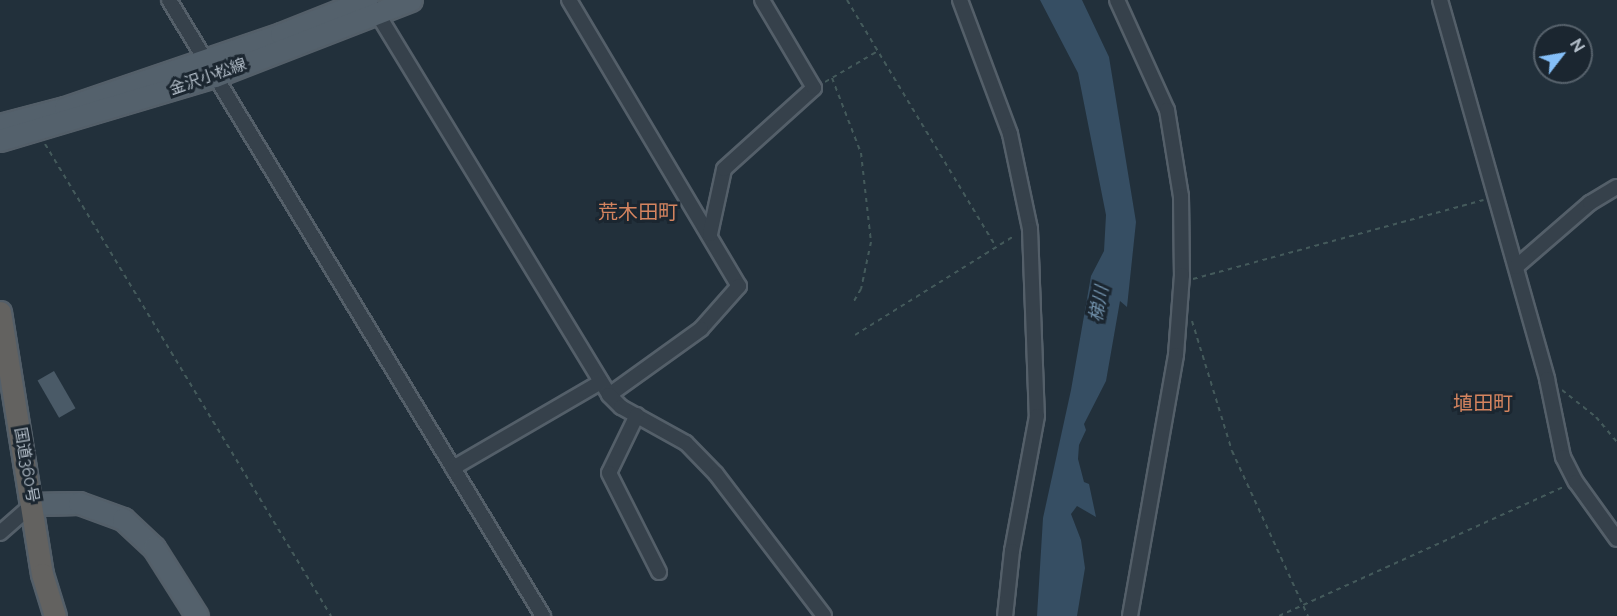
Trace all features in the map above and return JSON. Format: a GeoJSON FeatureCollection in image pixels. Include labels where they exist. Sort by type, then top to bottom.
{"type":"FeatureCollection","features":[{"type":"Feature","properties":{"kind":"highway","name":"国道360号"},"geometry":{"type":"LineString","coordinates":[[0,312],[33,504],[42,574],[56,616]]}},
{"type":"Feature","properties":{"kind":"main road","name":"金沢小松線"},"geometry":{"type":"LineString","coordinates":[[0,140],[210,67],[371,4],[411,0]]}},
{"type":"Feature","properties":{"kind":"main road","name":"金沢小松線"},"geometry":{"type":"LineString","coordinates":[[0,125],[210,67]]}},
{"type":"Feature","properties":{"kind":"main road"},"geometry":{"type":"LineString","coordinates":[[33,504],[79,503],[123,519],[154,548],[197,616]]}},
{"type":"Feature","properties":{"kind":"street"},"geometry":{"type":"LineString","coordinates":[[169,0],[543,616]]}},
{"type":"Feature","properties":{"kind":"street"},"geometry":{"type":"LineString","coordinates":[[569,0],[739,286],[701,329],[609,395]]}},
{"type":"Feature","properties":{"kind":"street"},"geometry":{"type":"LineString","coordinates":[[710,234],[724,169],[814,88],[762,0]]}},
{"type":"Feature","properties":{"kind":"street"},"geometry":{"type":"LineString","coordinates":[[960,0],[1010,134],[1030,229],[1037,416],[1012,551],[1005,616]]}},
{"type":"Feature","properties":{"kind":"street"},"geometry":{"type":"LineString","coordinates":[[1117,0],[1167,110],[1181,196],[1182,275],[1176,355],[1130,616]]}},
{"type":"Feature","properties":{"kind":"street"},"geometry":{"type":"LineString","coordinates":[[1440,0],[1547,379],[1563,457],[1576,482],[1617,539]]}},
{"type":"Feature","properties":{"kind":"street"},"geometry":{"type":"LineString","coordinates":[[371,4],[609,395],[637,415],[687,443],[717,474],[824,616]]}},
{"type":"Feature","properties":{"kind":"street"},"geometry":{"type":"LineString","coordinates":[[1516,267],[1590,203],[1617,187]]}},
{"type":"Feature","properties":{"kind":"street"},"geometry":{"type":"LineString","coordinates":[[453,468],[601,382]]}},
{"type":"Feature","properties":{"kind":"street"},"geometry":{"type":"LineString","coordinates":[[637,415],[609,473],[659,572]]}},
{"type":"Feature","properties":{"kind":"street"},"geometry":{"type":"LineString","coordinates":[[0,533],[33,504]]}},
{"type":"Feature","properties":{"kind":"path"},"geometry":{"type":"LineString","coordinates":[[847,0],[996,247]]}},
{"type":"Feature","properties":{"kind":"path"},"geometry":{"type":"LineString","coordinates":[[814,88],[878,51]]}},
{"type":"Feature","properties":{"kind":"path"},"geometry":{"type":"LineString","coordinates":[[832,78],[861,153],[871,242],[861,289],[854,301]]}},
{"type":"Feature","properties":{"kind":"path"},"geometry":{"type":"LineString","coordinates":[[45,144],[331,616]]}},
{"type":"Feature","properties":{"kind":"path"},"geometry":{"type":"LineString","coordinates":[[1193,290],[1193,279],[1497,196]]}},
{"type":"Feature","properties":{"kind":"path"},"geometry":{"type":"LineString","coordinates":[[855,335],[1014,236]]}},
{"type":"Feature","properties":{"kind":"path"},"geometry":{"type":"LineString","coordinates":[[1192,312],[1192,323],[1232,451],[1308,616]]}},
{"type":"Feature","properties":{"kind":"path"},"geometry":{"type":"LineString","coordinates":[[1547,379],[1596,417],[1617,442]]}},
{"type":"Feature","properties":{"kind":"path"},"geometry":{"type":"LineString","coordinates":[[1279,616],[1576,482]]}},
{"type":"Feature","properties":{"kind":"water","name":"梯川"},"geometry":{"type":"Polygon","coordinates":[[[1040,0],[1082,0],[1109,57],[1136,222],[1127,307],[1120,301],[1106,381],[1084,424],[1086,430],[1079,445],[1078,459],[1084,482],[1089,484],[1096,517],[1077,506],[1071,514],[1081,540],[1085,568],[1077,616],[1037,616],[1043,518],[1071,390],[1091,276],[1104,251],[1106,215],[1078,73],[1040,0]]]}},
{"type":"Feature","properties":{"kind":"building"},"geometry":{"type":"Polygon","coordinates":[[[54,371],[76,408],[59,418],[38,380],[54,371]]]}},
{"type":"Feature","properties":{"kind":"district","name":"荒木田町"},"geometry":{"type":"Point","coordinates":[638,212]}},
{"type":"Feature","properties":{"kind":"district","name":"埴田町"},"geometry":{"type":"Point","coordinates":[1483,403]}}]}
